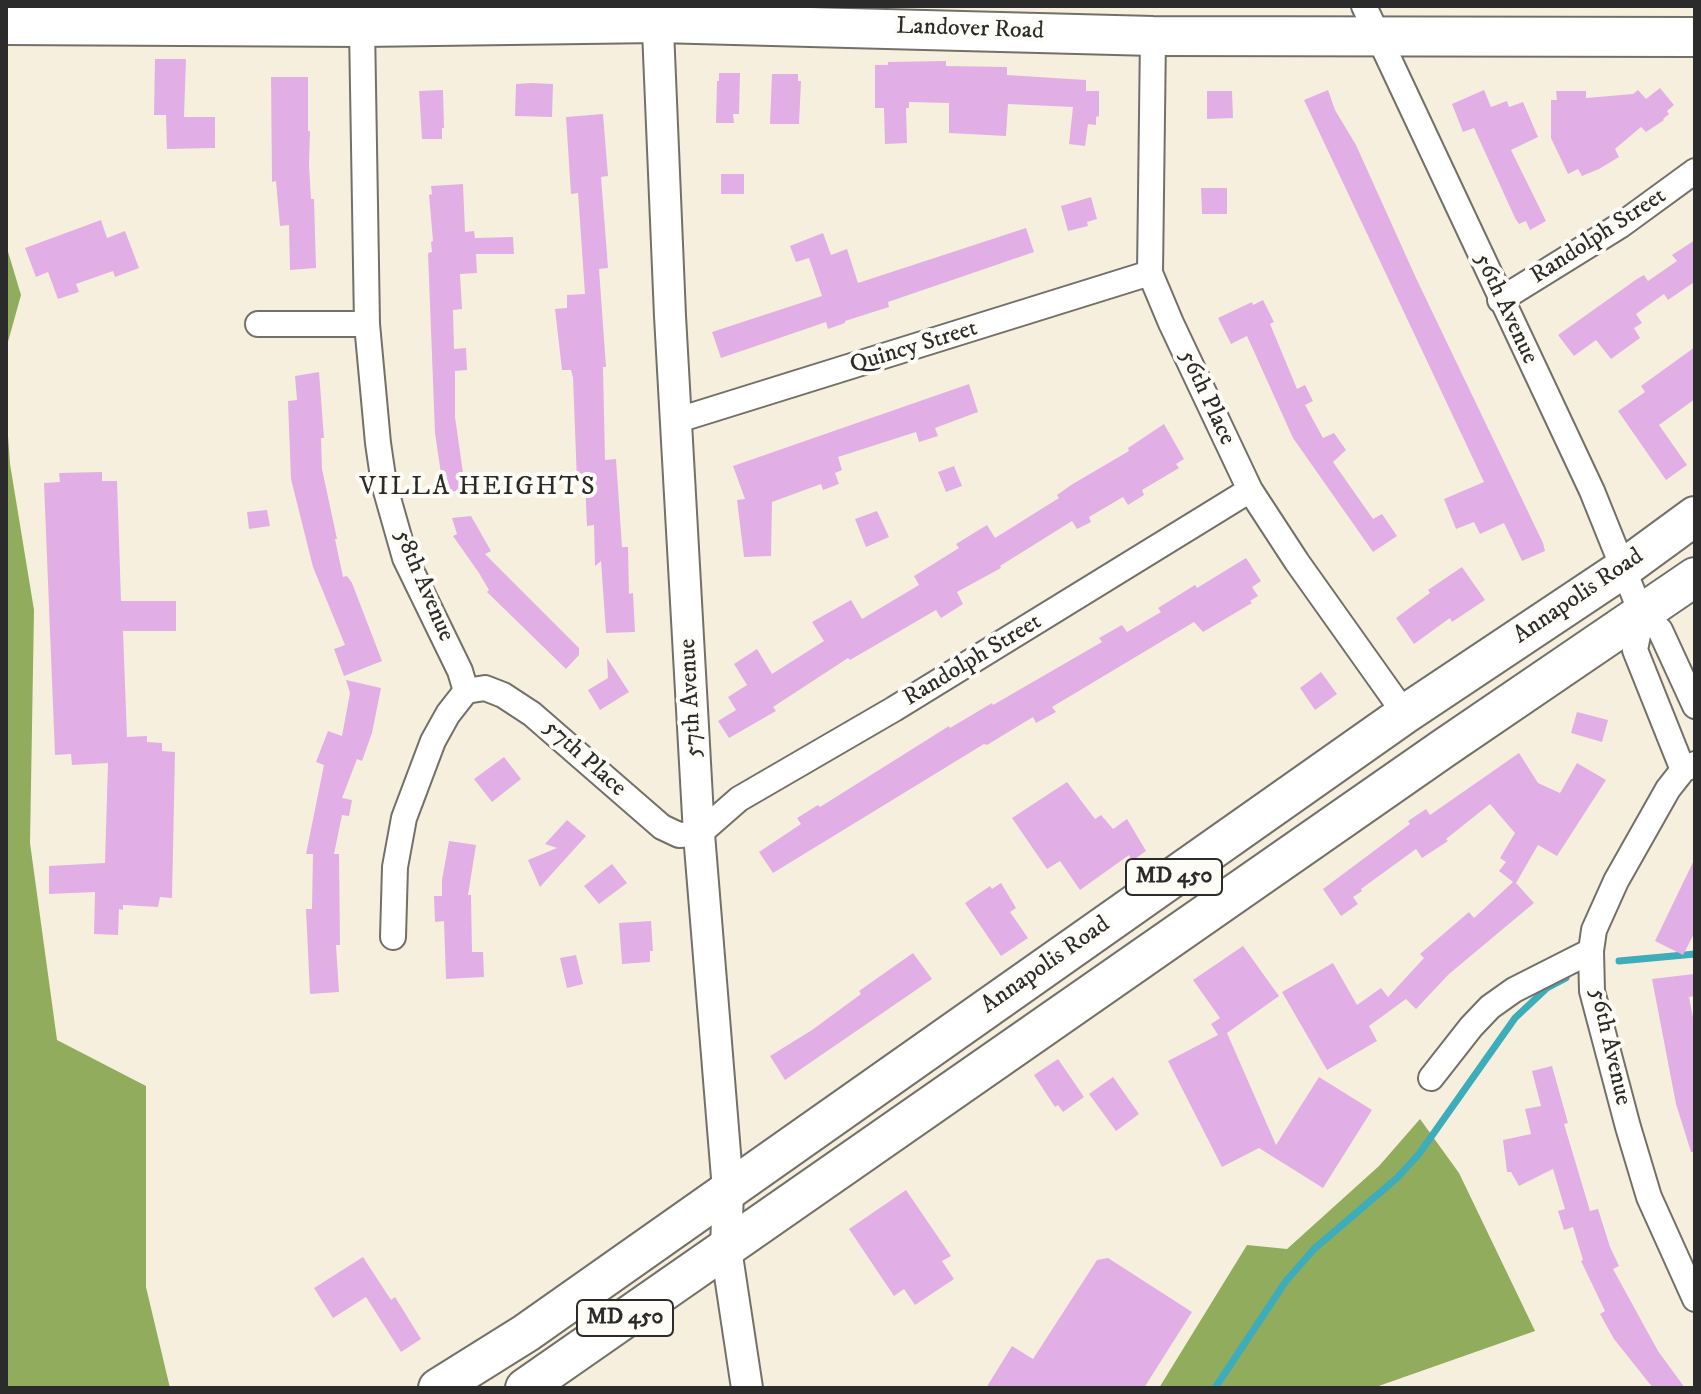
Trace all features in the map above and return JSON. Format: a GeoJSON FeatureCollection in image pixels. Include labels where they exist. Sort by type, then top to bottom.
{"type":"FeatureCollection","features":[{"type":"Feature","properties":{"kind":"main road","name":"Landover Road"},"geometry":{"type":"LineString","coordinates":[[6,25],[362,27],[658,14],[1153,36],[1370,20],[1695,37]]}},
{"type":"Feature","properties":{"kind":"main road","name":"Annapolis Road"},"geometry":{"type":"LineString","coordinates":[[438,1388],[526,1333],[1405,714],[1624,568],[1695,516]]}},
{"type":"Feature","properties":{"kind":"main road","name":"Annapolis Road"},"geometry":{"type":"LineString","coordinates":[[525,1388],[1444,748],[1695,577]]}},
{"type":"Feature","properties":{"kind":"street","name":"57th Avenue"},"geometry":{"type":"LineString","coordinates":[[658,14],[666,238],[699,834],[728,1190],[726,1249],[747,1388]]}},
{"type":"Feature","properties":{"kind":"street","name":"56th Avenue"},"geometry":{"type":"LineString","coordinates":[[1370,20],[1592,491],[1642,615]]}},
{"type":"Feature","properties":{"kind":"street","name":"58th Avenue"},"geometry":{"type":"LineString","coordinates":[[362,27],[367,324],[384,484],[405,558],[460,671],[466,691]]}},
{"type":"Feature","properties":{"kind":"street","name":"56th Place"},"geometry":{"type":"LineString","coordinates":[[1153,36],[1150,273],[1250,490],[1405,714]]}},
{"type":"Feature","properties":{"kind":"street","name":"Randolph Street"},"geometry":{"type":"LineString","coordinates":[[1500,300],[1621,225],[1695,171]]}},
{"type":"Feature","properties":{"kind":"street","name":"Quincy Street"},"geometry":{"type":"LineString","coordinates":[[678,420],[1150,273]]}},
{"type":"Feature","properties":{"kind":"street"},"geometry":{"type":"LineString","coordinates":[[258,324],[367,324]]}},
{"type":"Feature","properties":{"kind":"street","name":"Randolph Street"},"geometry":{"type":"LineString","coordinates":[[699,834],[739,799],[894,709],[1250,490]]}},
{"type":"Feature","properties":{"kind":"street"},"geometry":{"type":"LineString","coordinates":[[1689,767],[1635,650],[1642,615],[1660,630],[1695,706]]}},
{"type":"Feature","properties":{"kind":"street","name":"57th Place"},"geometry":{"type":"LineString","coordinates":[[466,691],[485,688],[503,695],[532,714],[662,827],[679,835],[699,834]]}},
{"type":"Feature","properties":{"kind":"street"},"geometry":{"type":"LineString","coordinates":[[393,937],[395,867],[404,818],[433,741],[466,691]]}},
{"type":"Feature","properties":{"kind":"street","name":"56th Avenue"},"geometry":{"type":"LineString","coordinates":[[1689,767],[1668,789],[1616,881],[1594,930],[1591,951],[1592,991],[1628,1127],[1649,1197],[1695,1299]]}},
{"type":"Feature","properties":{"kind":"street"},"geometry":{"type":"LineString","coordinates":[[1431,1078],[1490,1007],[1514,990],[1591,951]]}},
{"type":"Feature","properties":{"kind":"green space"},"geometry":{"type":"Polygon","coordinates":[[[6,245],[21,295],[6,349],[6,245]]]}},
{"type":"Feature","properties":{"kind":"green space"},"geometry":{"type":"Polygon","coordinates":[[[6,407],[10,464],[34,610],[30,843],[57,1040],[146,1086],[146,1287],[170,1388],[6,1388],[6,407]]]}},
{"type":"Feature","properties":{"kind":"green space"},"geometry":{"type":"Polygon","coordinates":[[[1420,1119],[1459,1173],[1535,1331],[1373,1388],[1159,1388],[1247,1245],[1287,1249],[1379,1166],[1420,1119]]]}},
{"type":"Feature","properties":{"kind":"building"},"geometry":{"type":"Polygon","coordinates":[[[155,59],[186,59],[184,117],[215,117],[215,148],[167,149],[166,115],[154,115],[155,59]]]}},
{"type":"Feature","properties":{"kind":"building"},"geometry":{"type":"Polygon","coordinates":[[[946,61],[946,66],[1007,67],[1007,75],[1086,80],[1086,91],[1099,91],[1096,125],[1088,124],[1085,146],[1069,144],[1073,107],[1008,104],[1006,136],[949,133],[949,103],[909,102],[909,108],[906,108],[907,143],[885,144],[884,108],[875,108],[875,65],[946,61]]]}},
{"type":"Feature","properties":{"kind":"building"},"geometry":{"type":"Polygon","coordinates":[[[719,73],[740,73],[739,114],[733,114],[734,123],[716,123],[719,73]]]}},
{"type":"Feature","properties":{"kind":"building"},"geometry":{"type":"Polygon","coordinates":[[[772,74],[798,74],[798,81],[801,81],[799,124],[770,124],[772,74]]]}},
{"type":"Feature","properties":{"kind":"building"},"geometry":{"type":"Polygon","coordinates":[[[271,77],[308,77],[309,165],[311,199],[314,199],[316,268],[290,270],[289,225],[280,226],[276,181],[272,182],[271,77]]]}},
{"type":"Feature","properties":{"kind":"building"},"geometry":{"type":"Polygon","coordinates":[[[516,84],[553,84],[552,117],[515,116],[516,84]]]}},
{"type":"Feature","properties":{"kind":"building"},"geometry":{"type":"Polygon","coordinates":[[[1660,88],[1674,105],[1667,111],[1669,114],[1664,120],[1646,132],[1641,127],[1615,149],[1619,157],[1599,169],[1582,176],[1578,169],[1568,174],[1551,138],[1551,100],[1557,100],[1556,91],[1586,91],[1586,98],[1633,94],[1638,90],[1646,99],[1660,88]]]}},
{"type":"Feature","properties":{"kind":"building"},"geometry":{"type":"Polygon","coordinates":[[[443,90],[442,139],[422,139],[419,91],[443,90]]]}},
{"type":"Feature","properties":{"kind":"building"},"geometry":{"type":"Polygon","coordinates":[[[1328,90],[1545,551],[1522,561],[1504,523],[1480,534],[1474,522],[1456,529],[1444,499],[1484,482],[1304,100],[1328,90]]]}},
{"type":"Feature","properties":{"kind":"building"},"geometry":{"type":"Polygon","coordinates":[[[1484,90],[1491,107],[1507,101],[1509,107],[1523,102],[1538,137],[1511,150],[1546,221],[1530,230],[1526,221],[1519,224],[1515,218],[1474,128],[1463,132],[1452,104],[1484,90]]]}},
{"type":"Feature","properties":{"kind":"building"},"geometry":{"type":"Polygon","coordinates":[[[1207,91],[1232,91],[1233,118],[1207,119],[1207,91]]]}},
{"type":"Feature","properties":{"kind":"building"},"geometry":{"type":"Polygon","coordinates":[[[603,114],[608,176],[601,177],[608,268],[599,269],[606,367],[603,367],[605,460],[616,459],[622,547],[628,547],[629,594],[633,593],[635,632],[606,633],[601,561],[595,566],[594,525],[587,526],[585,480],[577,481],[573,378],[571,370],[562,370],[555,309],[567,308],[567,295],[585,294],[578,193],[571,194],[566,117],[603,114]]]}},
{"type":"Feature","properties":{"kind":"building"},"geometry":{"type":"Polygon","coordinates":[[[721,174],[744,174],[744,194],[721,194],[721,174]]]}},
{"type":"Feature","properties":{"kind":"building"},"geometry":{"type":"Polygon","coordinates":[[[463,184],[465,232],[474,231],[475,238],[513,237],[514,254],[476,254],[477,273],[460,274],[462,309],[453,310],[454,349],[466,348],[467,370],[455,371],[455,417],[467,488],[444,494],[435,433],[428,253],[432,252],[433,241],[429,195],[432,194],[431,186],[463,184]]]}},
{"type":"Feature","properties":{"kind":"building"},"geometry":{"type":"Polygon","coordinates":[[[1201,188],[1227,188],[1227,214],[1202,214],[1201,188]]]}},
{"type":"Feature","properties":{"kind":"building"},"geometry":{"type":"Polygon","coordinates":[[[1091,197],[1097,219],[1087,222],[1088,226],[1068,231],[1061,206],[1091,197]]]}},
{"type":"Feature","properties":{"kind":"building"},"geometry":{"type":"Polygon","coordinates":[[[101,220],[107,238],[125,231],[139,268],[115,277],[113,271],[76,284],[79,292],[58,299],[48,272],[36,277],[25,248],[101,220]]]}},
{"type":"Feature","properties":{"kind":"building"},"geometry":{"type":"Polygon","coordinates":[[[1026,228],[1034,252],[888,302],[889,307],[828,329],[826,322],[721,358],[712,332],[822,296],[809,258],[796,262],[790,246],[823,233],[831,255],[847,249],[858,283],[1026,228]]]}},
{"type":"Feature","properties":{"kind":"building"},"geometry":{"type":"Polygon","coordinates":[[[1695,240],[1695,286],[1693,283],[1668,300],[1664,294],[1636,314],[1642,323],[1634,328],[1640,338],[1611,359],[1596,340],[1574,356],[1558,335],[1637,279],[1644,275],[1648,281],[1677,261],[1672,255],[1695,240]]]}},
{"type":"Feature","properties":{"kind":"building"},"geometry":{"type":"Polygon","coordinates":[[[1263,300],[1274,322],[1270,324],[1297,389],[1305,385],[1313,401],[1305,405],[1323,438],[1334,433],[1346,450],[1333,462],[1373,519],[1382,514],[1397,536],[1373,552],[1293,438],[1247,336],[1231,344],[1218,318],[1263,300]]]}},
{"type":"Feature","properties":{"kind":"building"},"geometry":{"type":"Polygon","coordinates":[[[1695,347],[1695,399],[1659,425],[1687,465],[1666,480],[1618,411],[1645,392],[1641,386],[1695,347]]]}},
{"type":"Feature","properties":{"kind":"building"},"geometry":{"type":"Polygon","coordinates":[[[319,372],[324,438],[321,438],[322,469],[343,577],[347,576],[352,583],[382,661],[344,676],[334,649],[345,645],[313,567],[291,479],[288,401],[297,400],[295,376],[319,372]]]}},
{"type":"Feature","properties":{"kind":"building"},"geometry":{"type":"Polygon","coordinates":[[[969,384],[978,412],[935,428],[938,436],[919,442],[916,432],[838,457],[842,470],[835,473],[839,484],[823,490],[821,484],[772,502],[771,556],[744,557],[737,500],[745,499],[733,466],[969,384]]]}},
{"type":"Feature","properties":{"kind":"building"},"geometry":{"type":"Polygon","coordinates":[[[1164,424],[1184,459],[1176,464],[1179,468],[1142,490],[1144,495],[1128,505],[1123,497],[1089,517],[1091,522],[1077,529],[1072,521],[1001,568],[957,592],[963,604],[941,618],[936,610],[850,660],[848,658],[773,707],[776,711],[729,738],[718,721],[736,710],[728,697],[747,685],[734,664],[757,649],[772,674],[824,641],[812,622],[851,600],[862,619],[919,585],[914,576],[959,548],[956,544],[987,525],[995,538],[1059,498],[1057,495],[1071,485],[1129,451],[1128,448],[1164,424]]]}},
{"type":"Feature","properties":{"kind":"building"},"geometry":{"type":"Polygon","coordinates":[[[954,466],[962,486],[946,492],[938,472],[954,466]]]}},
{"type":"Feature","properties":{"kind":"building"},"geometry":{"type":"Polygon","coordinates":[[[102,472],[102,481],[117,481],[121,601],[176,601],[176,631],[123,631],[127,737],[147,736],[147,742],[162,743],[162,751],[175,752],[172,898],[160,897],[158,907],[123,905],[123,910],[119,909],[118,935],[94,934],[95,892],[49,894],[49,866],[105,863],[108,763],[72,765],[71,754],[55,755],[44,483],[60,482],[59,473],[102,472]]]}},
{"type":"Feature","properties":{"kind":"building"},"geometry":{"type":"Polygon","coordinates":[[[267,510],[270,526],[249,529],[247,512],[267,510]]]}},
{"type":"Feature","properties":{"kind":"building"},"geometry":{"type":"Polygon","coordinates":[[[877,511],[889,537],[866,547],[855,519],[877,511]]]}},
{"type":"Feature","properties":{"kind":"building"},"geometry":{"type":"Polygon","coordinates":[[[471,516],[491,551],[485,554],[579,648],[579,655],[566,669],[487,592],[489,590],[479,573],[453,536],[457,534],[452,518],[471,516]]]}},
{"type":"Feature","properties":{"kind":"building"},"geometry":{"type":"Polygon","coordinates":[[[1246,558],[1261,581],[1252,587],[1258,596],[1250,601],[1252,603],[1203,632],[1194,622],[1052,707],[1056,712],[1036,723],[1033,717],[984,744],[773,873],[759,852],[801,824],[797,818],[818,805],[820,807],[949,726],[993,705],[1102,642],[1099,638],[1122,625],[1127,632],[1161,612],[1158,608],[1246,558]]]}},
{"type":"Feature","properties":{"kind":"building"},"geometry":{"type":"Polygon","coordinates":[[[1462,567],[1485,600],[1452,622],[1450,618],[1414,644],[1396,618],[1430,593],[1428,590],[1462,567]]]}},
{"type":"Feature","properties":{"kind":"building"},"geometry":{"type":"Polygon","coordinates":[[[607,658],[629,692],[600,710],[588,690],[608,678],[607,658]]]}},
{"type":"Feature","properties":{"kind":"building"},"geometry":{"type":"Polygon","coordinates":[[[1321,672],[1337,694],[1315,710],[1300,688],[1321,672]]]}},
{"type":"Feature","properties":{"kind":"building"},"geometry":{"type":"Polygon","coordinates":[[[346,680],[381,688],[372,733],[362,761],[357,759],[342,798],[352,800],[349,816],[342,815],[334,854],[339,854],[340,945],[336,945],[339,992],[310,994],[306,909],[312,909],[313,854],[306,854],[324,765],[316,762],[328,731],[342,736],[350,693],[346,680]]]}},
{"type":"Feature","properties":{"kind":"building"},"geometry":{"type":"Polygon","coordinates":[[[1577,712],[1608,720],[1602,742],[1571,733],[1577,712]]]}},
{"type":"Feature","properties":{"kind":"building"},"geometry":{"type":"Polygon","coordinates":[[[1519,753],[1538,783],[1560,793],[1577,763],[1606,780],[1557,856],[1538,845],[1516,883],[1534,903],[1449,974],[1416,1009],[1406,999],[1369,1026],[1377,1041],[1327,1070],[1282,992],[1333,963],[1357,1005],[1381,988],[1388,997],[1424,958],[1420,954],[1469,912],[1474,918],[1513,882],[1499,871],[1506,862],[1500,858],[1515,833],[1490,804],[1446,839],[1448,841],[1422,858],[1416,849],[1361,889],[1353,897],[1358,904],[1341,916],[1323,889],[1410,824],[1408,821],[1426,809],[1430,815],[1519,753]]]}},
{"type":"Feature","properties":{"kind":"building"},"geometry":{"type":"Polygon","coordinates":[[[504,757],[521,779],[492,802],[474,779],[504,757]]]}},
{"type":"Feature","properties":{"kind":"building"},"geometry":{"type":"Polygon","coordinates":[[[1067,782],[1095,819],[1101,815],[1113,829],[1127,819],[1146,851],[1132,861],[1129,855],[1080,890],[1060,861],[1047,869],[1012,818],[1067,782]]]}},
{"type":"Feature","properties":{"kind":"building"},"geometry":{"type":"Polygon","coordinates":[[[567,820],[586,836],[540,887],[528,860],[557,848],[545,844],[567,820]]]}},
{"type":"Feature","properties":{"kind":"building"},"geometry":{"type":"Polygon","coordinates":[[[449,841],[476,845],[468,895],[471,895],[472,952],[483,952],[484,977],[446,979],[444,921],[435,922],[434,896],[442,896],[449,841]]]}},
{"type":"Feature","properties":{"kind":"building"},"geometry":{"type":"Polygon","coordinates":[[[1695,858],[1695,932],[1683,955],[1655,941],[1695,858]]]}},
{"type":"Feature","properties":{"kind":"building"},"geometry":{"type":"Polygon","coordinates":[[[612,864],[627,883],[599,904],[584,886],[612,864]]]}},
{"type":"Feature","properties":{"kind":"building"},"geometry":{"type":"Polygon","coordinates":[[[1001,883],[1016,908],[1010,912],[1028,938],[1001,956],[965,903],[990,886],[992,889],[1001,883]]]}},
{"type":"Feature","properties":{"kind":"building"},"geometry":{"type":"Polygon","coordinates":[[[651,921],[653,951],[650,951],[650,962],[622,964],[619,923],[651,921]]]}},
{"type":"Feature","properties":{"kind":"building"},"geometry":{"type":"Polygon","coordinates":[[[1243,946],[1279,996],[1227,1033],[1276,1145],[1319,1077],[1372,1110],[1323,1188],[1259,1148],[1222,1167],[1168,1061],[1218,1035],[1211,1024],[1220,1018],[1193,980],[1243,946]]]}},
{"type":"Feature","properties":{"kind":"building"},"geometry":{"type":"Polygon","coordinates":[[[913,953],[932,979],[785,1080],[770,1056],[812,1030],[861,994],[859,991],[913,953]]]}},
{"type":"Feature","properties":{"kind":"building"},"geometry":{"type":"Polygon","coordinates":[[[576,955],[583,984],[567,988],[560,958],[576,955]]]}},
{"type":"Feature","properties":{"kind":"building"},"geometry":{"type":"Polygon","coordinates":[[[1694,974],[1695,996],[1689,997],[1695,1028],[1695,1152],[1691,1152],[1676,1104],[1652,979],[1694,974]]]}},
{"type":"Feature","properties":{"kind":"building"},"geometry":{"type":"Polygon","coordinates":[[[1058,1059],[1084,1097],[1063,1112],[1058,1105],[1055,1107],[1034,1075],[1058,1059]]]}},
{"type":"Feature","properties":{"kind":"building"},"geometry":{"type":"Polygon","coordinates":[[[1552,1066],[1568,1123],[1564,1124],[1590,1211],[1598,1209],[1619,1266],[1613,1269],[1658,1351],[1685,1388],[1653,1388],[1614,1339],[1600,1314],[1605,1311],[1581,1261],[1573,1227],[1564,1230],[1558,1211],[1565,1209],[1553,1169],[1519,1186],[1511,1172],[1507,1172],[1503,1140],[1531,1134],[1525,1109],[1541,1106],[1532,1071],[1552,1066]]]}},
{"type":"Feature","properties":{"kind":"building"},"geometry":{"type":"Polygon","coordinates":[[[1113,1077],[1139,1114],[1116,1131],[1089,1094],[1113,1077]]]}},
{"type":"Feature","properties":{"kind":"building"},"geometry":{"type":"Polygon","coordinates":[[[906,1190],[951,1256],[942,1261],[954,1279],[915,1305],[904,1289],[894,1296],[849,1229],[906,1190]]]}},
{"type":"Feature","properties":{"kind":"building"},"geometry":{"type":"Polygon","coordinates":[[[363,1257],[391,1300],[395,1297],[421,1339],[401,1352],[366,1297],[333,1318],[314,1288],[363,1257]]]}},
{"type":"Feature","properties":{"kind":"building"},"geometry":{"type":"Polygon","coordinates":[[[1108,1258],[1192,1312],[1144,1388],[986,1388],[1012,1346],[1033,1359],[1097,1260],[1108,1258]]]}},
{"type":"Feature","properties":{"kind":"waterway"},"geometry":{"type":"LineString","coordinates":[[1619,961],[1695,954]]}},
{"type":"Feature","properties":{"kind":"waterway"},"geometry":{"type":"LineString","coordinates":[[1215,1388],[1286,1281],[1314,1249],[1397,1178],[1419,1154],[1515,1018],[1547,988],[1566,978]]}},
{"type":"Feature","properties":{"kind":"district","name":"VILLA HEIGHTS"},"geometry":{"type":"Point","coordinates":[478,489]}}]}
